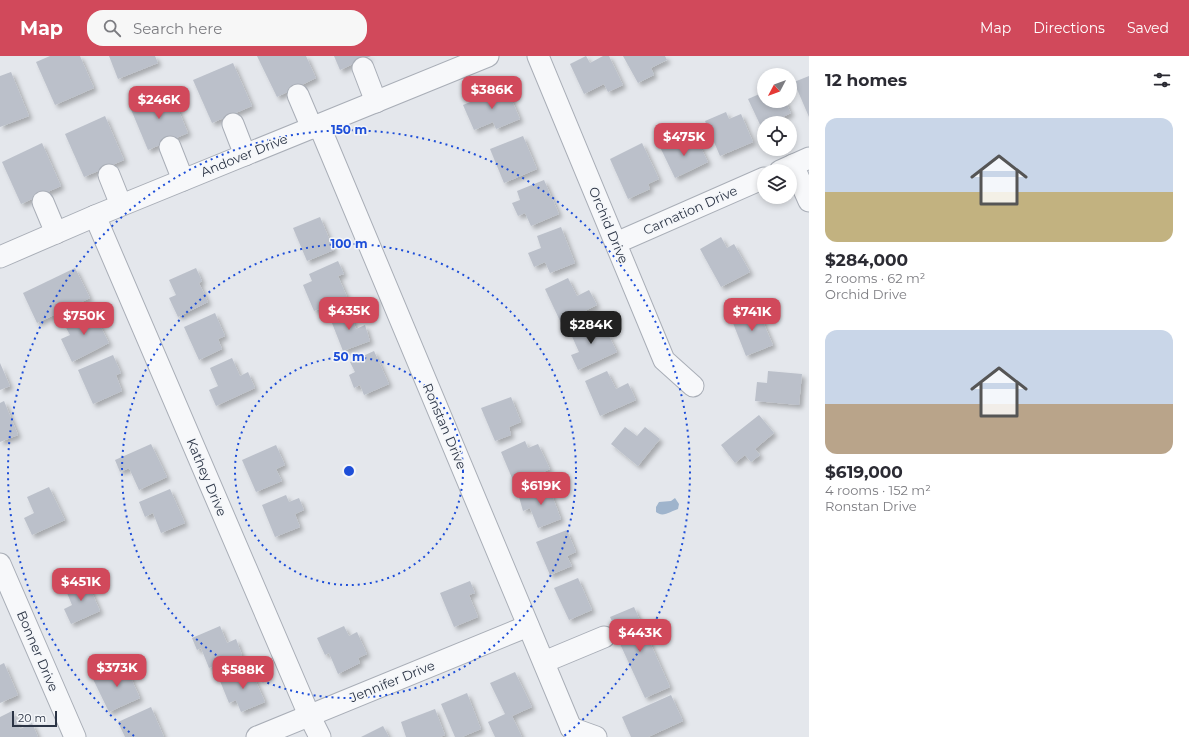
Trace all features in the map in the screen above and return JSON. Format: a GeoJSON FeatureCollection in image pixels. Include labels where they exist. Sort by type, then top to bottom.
{"type":"FeatureCollection","features":[{"type":"Feature","properties":{"kind":"street","name":"Andover Drive"},"geometry":{"type":"LineString","coordinates":[[0,257],[95,216],[488,56]]}},
{"type":"Feature","properties":{"kind":"street","name":"Orchid Drive"},"geometry":{"type":"LineString","coordinates":[[538,56],[664,360],[692,386]]}},
{"type":"Feature","properties":{"kind":"street"},"geometry":{"type":"LineString","coordinates":[[363,68],[376,102]]}},
{"type":"Feature","properties":{"kind":"street","name":"Ronstan Drive"},"geometry":{"type":"LineString","coordinates":[[298,95],[315,126],[544,662],[567,732]]}},
{"type":"Feature","properties":{"kind":"street"},"geometry":{"type":"LineString","coordinates":[[233,124],[245,155]]}},
{"type":"Feature","properties":{"kind":"street"},"geometry":{"type":"LineString","coordinates":[[170,147],[183,180]]}},
{"type":"Feature","properties":{"kind":"street"},"geometry":{"type":"LineString","coordinates":[[797,172],[809,201]]}},
{"type":"Feature","properties":{"kind":"street"},"geometry":{"type":"LineString","coordinates":[[109,176],[121,206]]}},
{"type":"Feature","properties":{"kind":"street","name":"Carnation Drive"},"geometry":{"type":"LineString","coordinates":[[616,243],[757,181]]}},
{"type":"Feature","properties":{"kind":"street"},"geometry":{"type":"LineString","coordinates":[[43,202],[56,233]]}},
{"type":"Feature","properties":{"kind":"street","name":"Kathey Drive"},"geometry":{"type":"LineString","coordinates":[[95,216],[309,715],[320,737]]}},
{"type":"Feature","properties":{"kind":"street","name":"Bonner Drive"},"geometry":{"type":"LineString","coordinates":[[0,564],[75,737]]}},
{"type":"Feature","properties":{"kind":"street","name":"Jennifer Drive"},"geometry":{"type":"LineString","coordinates":[[257,737],[528,626]]}},
{"type":"Feature","properties":{"kind":"street"},"geometry":{"type":"LineString","coordinates":[[544,662],[604,636]]}},
{"type":"Feature","properties":{"kind":"street"},"geometry":{"type":"LineString","coordinates":[[567,732],[596,737]]}},
{"type":"Feature","properties":{"kind":"water"},"geometry":{"type":"Polygon","coordinates":[[[675,498],[679,504],[678,509],[667,514],[659,514],[656,512],[656,507],[659,502],[671,501],[675,498]]]}},
{"type":"Feature","properties":{"kind":"building"},"geometry":{"type":"Polygon","coordinates":[[[50,56],[80,56],[94,88],[55,105],[36,62],[50,56]]]}},
{"type":"Feature","properties":{"kind":"building"},"geometry":{"type":"Polygon","coordinates":[[[109,56],[155,56],[158,63],[118,79],[109,56]]]}},
{"type":"Feature","properties":{"kind":"building"},"geometry":{"type":"Polygon","coordinates":[[[257,56],[306,56],[316,78],[277,97],[257,56]]]}},
{"type":"Feature","properties":{"kind":"building"},"geometry":{"type":"Polygon","coordinates":[[[334,56],[371,56],[340,70],[334,56]]]}},
{"type":"Feature","properties":{"kind":"building"},"geometry":{"type":"Polygon","coordinates":[[[586,56],[590,63],[603,56],[609,56],[623,85],[608,92],[604,84],[584,94],[570,64],[586,56]]]}},
{"type":"Feature","properties":{"kind":"building"},"geometry":{"type":"Polygon","coordinates":[[[623,56],[665,56],[667,60],[651,68],[654,75],[638,83],[623,56]]]}},
{"type":"Feature","properties":{"kind":"building"},"geometry":{"type":"Polygon","coordinates":[[[233,63],[252,106],[212,123],[193,80],[233,63]]]}},
{"type":"Feature","properties":{"kind":"building"},"geometry":{"type":"Polygon","coordinates":[[[11,72],[29,116],[0,127],[0,76],[11,72]]]}},
{"type":"Feature","properties":{"kind":"building"},"geometry":{"type":"Polygon","coordinates":[[[809,76],[809,117],[797,89],[797,81],[809,76]]]}},
{"type":"Feature","properties":{"kind":"building"},"geometry":{"type":"Polygon","coordinates":[[[506,87],[520,119],[496,129],[493,122],[474,130],[463,105],[506,87]]]}},
{"type":"Feature","properties":{"kind":"building"},"geometry":{"type":"Polygon","coordinates":[[[170,90],[188,133],[148,150],[130,107],[170,90]]]}},
{"type":"Feature","properties":{"kind":"building"},"geometry":{"type":"Polygon","coordinates":[[[757,95],[757,108],[788,108],[791,113],[785,116],[757,116],[757,118],[748,99],[757,95]]]}},
{"type":"Feature","properties":{"kind":"building"},"geometry":{"type":"Polygon","coordinates":[[[726,112],[729,119],[741,114],[753,142],[720,156],[705,121],[726,112]]]}},
{"type":"Feature","properties":{"kind":"building"},"geometry":{"type":"Polygon","coordinates":[[[105,116],[124,160],[84,177],[65,134],[105,116]]]}},
{"type":"Feature","properties":{"kind":"building"},"geometry":{"type":"Polygon","coordinates":[[[523,136],[537,169],[504,183],[490,149],[523,136]]]}},
{"type":"Feature","properties":{"kind":"building"},"geometry":{"type":"Polygon","coordinates":[[[696,138],[708,162],[675,178],[660,147],[677,139],[680,146],[696,138]]]}},
{"type":"Feature","properties":{"kind":"building"},"geometry":{"type":"Polygon","coordinates":[[[42,143],[61,186],[21,204],[2,162],[42,143]]]}},
{"type":"Feature","properties":{"kind":"building"},"geometry":{"type":"Polygon","coordinates":[[[642,143],[659,179],[648,184],[650,189],[628,199],[610,159],[642,143]]]}},
{"type":"Feature","properties":{"kind":"building"},"geometry":{"type":"Polygon","coordinates":[[[544,180],[559,214],[531,226],[525,213],[518,216],[512,203],[520,200],[517,191],[544,180]]]}},
{"type":"Feature","properties":{"kind":"building"},"geometry":{"type":"Polygon","coordinates":[[[320,217],[334,250],[307,261],[293,228],[320,217]]]}},
{"type":"Feature","properties":{"kind":"building"},"geometry":{"type":"Polygon","coordinates":[[[561,227],[575,263],[550,273],[545,262],[534,267],[528,253],[541,248],[537,236],[561,227]]]}},
{"type":"Feature","properties":{"kind":"building"},"geometry":{"type":"Polygon","coordinates":[[[721,237],[727,248],[734,244],[750,272],[721,287],[700,249],[721,237]]]}},
{"type":"Feature","properties":{"kind":"building"},"geometry":{"type":"Polygon","coordinates":[[[338,261],[344,274],[338,276],[347,297],[314,311],[303,285],[312,281],[309,274],[338,261]]]}},
{"type":"Feature","properties":{"kind":"building"},"geometry":{"type":"Polygon","coordinates":[[[75,268],[90,298],[37,323],[23,293],[75,268]]]}},
{"type":"Feature","properties":{"kind":"building"},"geometry":{"type":"Polygon","coordinates":[[[196,268],[202,281],[199,283],[208,302],[178,317],[169,298],[176,295],[169,280],[196,268]]]}},
{"type":"Feature","properties":{"kind":"building"},"geometry":{"type":"Polygon","coordinates":[[[568,278],[577,296],[589,290],[597,305],[561,323],[545,289],[568,278]]]}},
{"type":"Feature","properties":{"kind":"building"},"geometry":{"type":"Polygon","coordinates":[[[757,308],[773,345],[746,356],[731,318],[757,308]]]}},
{"type":"Feature","properties":{"kind":"building"},"geometry":{"type":"Polygon","coordinates":[[[92,310],[109,343],[72,362],[61,339],[70,335],[64,324],[92,310]]]}},
{"type":"Feature","properties":{"kind":"building"},"geometry":{"type":"Polygon","coordinates":[[[349,310],[356,329],[365,325],[370,341],[343,351],[330,318],[349,310]]]}},
{"type":"Feature","properties":{"kind":"building"},"geometry":{"type":"Polygon","coordinates":[[[215,313],[225,336],[218,339],[222,349],[199,360],[184,327],[215,313]]]}},
{"type":"Feature","properties":{"kind":"building"},"geometry":{"type":"Polygon","coordinates":[[[596,320],[603,336],[608,334],[617,352],[578,370],[571,355],[579,352],[570,332],[596,320]]]}},
{"type":"Feature","properties":{"kind":"building"},"geometry":{"type":"Polygon","coordinates":[[[374,351],[389,384],[364,395],[360,385],[354,388],[349,375],[355,372],[350,362],[374,351]]]}},
{"type":"Feature","properties":{"kind":"building"},"geometry":{"type":"Polygon","coordinates":[[[113,355],[121,373],[116,375],[122,391],[93,404],[78,370],[113,355]]]}},
{"type":"Feature","properties":{"kind":"building"},"geometry":{"type":"Polygon","coordinates":[[[232,358],[240,376],[248,372],[255,388],[216,406],[209,390],[218,386],[210,368],[232,358]]]}},
{"type":"Feature","properties":{"kind":"building"},"geometry":{"type":"Polygon","coordinates":[[[0,363],[10,386],[0,390],[0,363]]]}},
{"type":"Feature","properties":{"kind":"building"},"geometry":{"type":"Polygon","coordinates":[[[607,371],[616,389],[628,383],[636,400],[600,416],[585,381],[607,371]]]}},
{"type":"Feature","properties":{"kind":"building"},"geometry":{"type":"Polygon","coordinates":[[[768,371],[802,374],[799,405],[755,401],[757,382],[767,383],[768,371]]]}},
{"type":"Feature","properties":{"kind":"building"},"geometry":{"type":"Polygon","coordinates":[[[511,397],[521,422],[509,427],[511,435],[495,441],[481,408],[511,397]]]}},
{"type":"Feature","properties":{"kind":"building"},"geometry":{"type":"Polygon","coordinates":[[[4,401],[18,435],[0,442],[0,403],[4,401]]]}},
{"type":"Feature","properties":{"kind":"building"},"geometry":{"type":"Polygon","coordinates":[[[759,415],[774,433],[755,449],[760,455],[751,462],[745,455],[735,463],[721,445],[759,415]]]}},
{"type":"Feature","properties":{"kind":"building"},"geometry":{"type":"Polygon","coordinates":[[[625,427],[637,436],[645,427],[660,439],[638,466],[611,444],[625,427]]]}},
{"type":"Feature","properties":{"kind":"building"},"geometry":{"type":"Polygon","coordinates":[[[525,441],[528,448],[538,444],[550,469],[515,485],[501,452],[525,441]]]}},
{"type":"Feature","properties":{"kind":"building"},"geometry":{"type":"Polygon","coordinates":[[[151,444],[167,477],[139,490],[129,468],[120,472],[115,460],[151,444]]]}},
{"type":"Feature","properties":{"kind":"building"},"geometry":{"type":"Polygon","coordinates":[[[276,445],[285,465],[276,469],[282,481],[256,492],[242,460],[276,445]]]}},
{"type":"Feature","properties":{"kind":"building"},"geometry":{"type":"Polygon","coordinates":[[[548,485],[561,519],[538,528],[530,508],[523,511],[519,497],[548,485]]]}},
{"type":"Feature","properties":{"kind":"building"},"geometry":{"type":"Polygon","coordinates":[[[49,487],[65,520],[32,535],[24,518],[34,513],[27,497],[49,487]]]}},
{"type":"Feature","properties":{"kind":"building"},"geometry":{"type":"Polygon","coordinates":[[[170,489],[185,523],[161,533],[153,513],[145,517],[139,502],[170,489]]]}},
{"type":"Feature","properties":{"kind":"building"},"geometry":{"type":"Polygon","coordinates":[[[286,495],[289,502],[299,498],[304,510],[295,514],[300,527],[275,537],[262,505],[286,495]]]}},
{"type":"Feature","properties":{"kind":"building"},"geometry":{"type":"Polygon","coordinates":[[[567,530],[576,552],[567,556],[572,566],[550,575],[536,542],[567,530]]]}},
{"type":"Feature","properties":{"kind":"building"},"geometry":{"type":"Polygon","coordinates":[[[578,578],[592,610],[569,620],[554,588],[578,578]]]}},
{"type":"Feature","properties":{"kind":"building"},"geometry":{"type":"Polygon","coordinates":[[[86,579],[100,611],[71,624],[64,609],[72,605],[65,588],[86,579]]]}},
{"type":"Feature","properties":{"kind":"building"},"geometry":{"type":"Polygon","coordinates":[[[470,581],[475,593],[469,595],[478,617],[454,627],[440,593],[470,581]]]}},
{"type":"Feature","properties":{"kind":"building"},"geometry":{"type":"Polygon","coordinates":[[[634,607],[670,687],[645,698],[615,633],[617,632],[610,617],[634,607]]]}},
{"type":"Feature","properties":{"kind":"building"},"geometry":{"type":"Polygon","coordinates":[[[220,626],[227,643],[236,639],[242,655],[209,668],[201,648],[197,650],[192,638],[220,626]]]}},
{"type":"Feature","properties":{"kind":"building"},"geometry":{"type":"Polygon","coordinates":[[[344,626],[349,636],[357,632],[367,654],[358,658],[360,663],[338,674],[329,653],[325,655],[317,638],[344,626]]]}},
{"type":"Feature","properties":{"kind":"building"},"geometry":{"type":"Polygon","coordinates":[[[4,663],[18,695],[0,703],[0,665],[4,663]]]}},
{"type":"Feature","properties":{"kind":"building"},"geometry":{"type":"Polygon","coordinates":[[[125,665],[140,698],[109,712],[93,679],[125,665]]]}},
{"type":"Feature","properties":{"kind":"building"},"geometry":{"type":"Polygon","coordinates":[[[250,668],[265,702],[241,712],[236,700],[229,703],[220,681],[250,668]]]}},
{"type":"Feature","properties":{"kind":"building"},"geometry":{"type":"Polygon","coordinates":[[[515,672],[532,707],[512,716],[522,737],[495,737],[488,722],[505,714],[490,683],[515,672]]]}},
{"type":"Feature","properties":{"kind":"building"},"geometry":{"type":"Polygon","coordinates":[[[467,693],[481,729],[462,737],[455,737],[441,704],[467,693]]]}},
{"type":"Feature","properties":{"kind":"building"},"geometry":{"type":"Polygon","coordinates":[[[671,695],[683,721],[648,737],[631,737],[622,717],[671,695]]]}},
{"type":"Feature","properties":{"kind":"building"},"geometry":{"type":"Polygon","coordinates":[[[151,707],[164,737],[125,737],[118,722],[151,707]]]}},
{"type":"Feature","properties":{"kind":"building"},"geometry":{"type":"Polygon","coordinates":[[[435,709],[445,735],[440,737],[406,737],[401,722],[435,709]]]}},
{"type":"Feature","properties":{"kind":"building"},"geometry":{"type":"Polygon","coordinates":[[[12,711],[20,729],[32,723],[38,737],[0,737],[0,717],[12,711]]]}},
{"type":"Feature","properties":{"kind":"building"},"geometry":{"type":"Polygon","coordinates":[[[383,726],[389,737],[361,737],[383,726]]]}}]}
